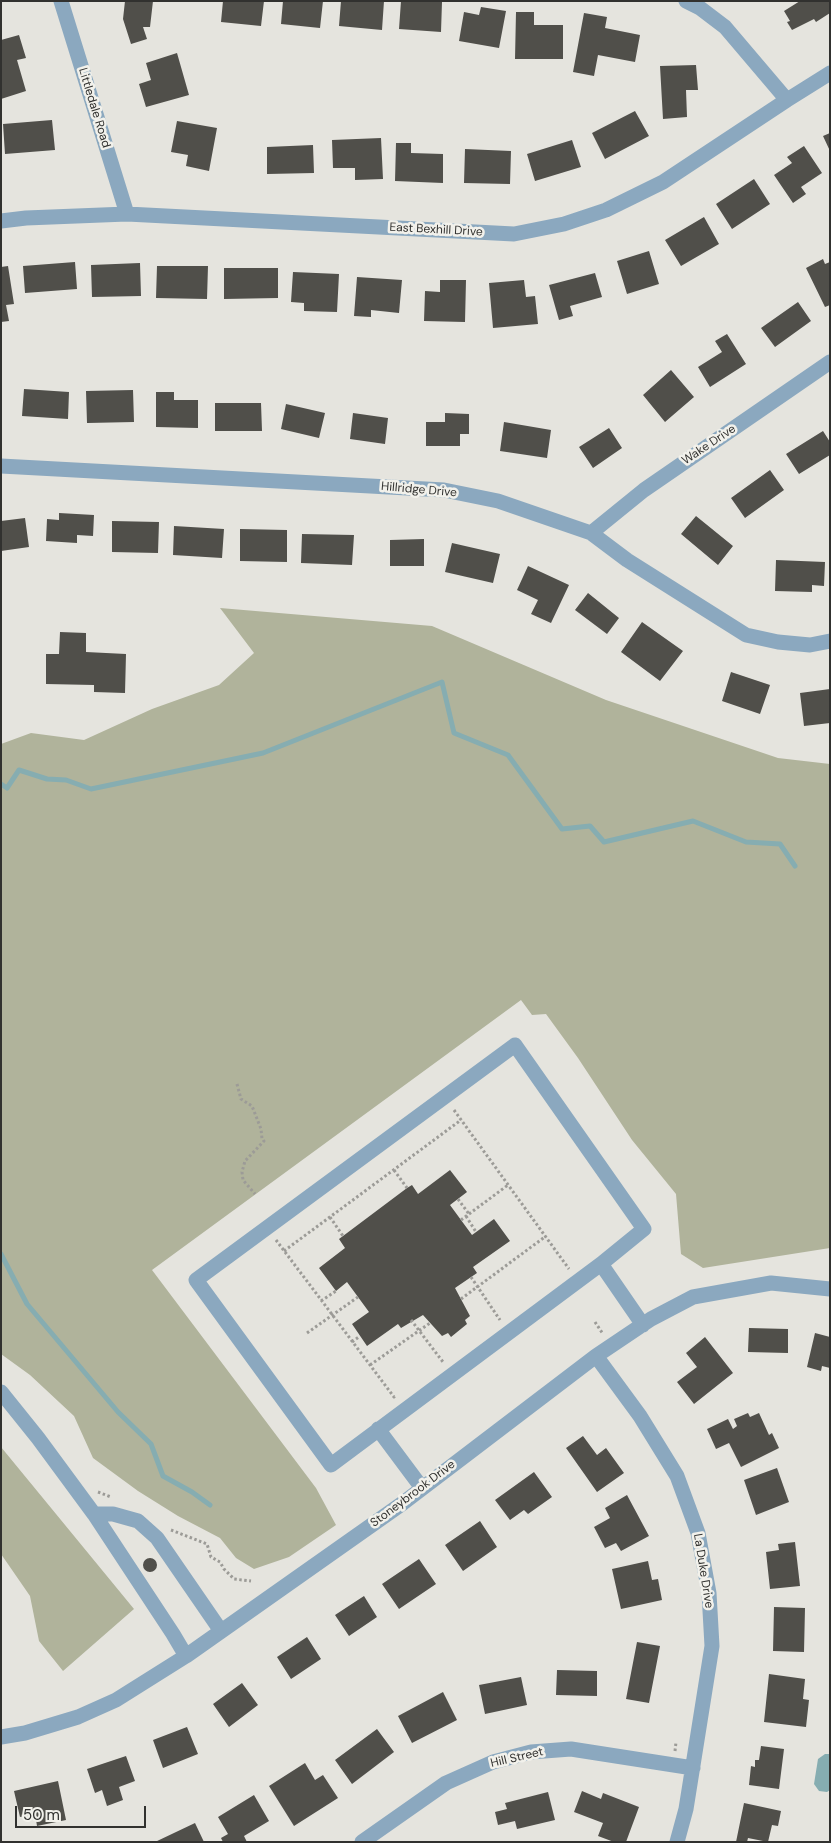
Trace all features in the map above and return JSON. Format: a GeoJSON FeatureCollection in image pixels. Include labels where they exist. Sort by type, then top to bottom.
{"type":"FeatureCollection","features":[{"type":"Feature","properties":{"kind":"street","name":"Littledale Road"},"geometry":{"type":"LineString","coordinates":[[61,1],[126,214]]}},
{"type":"Feature","properties":{"kind":"street"},"geometry":{"type":"LineString","coordinates":[[686,1],[700,8],[725,27],[787,100]]}},
{"type":"Feature","properties":{"kind":"street","name":"East Bexhill Drive"},"geometry":{"type":"LineString","coordinates":[[1,221],[26,218],[126,214],[514,234],[564,224],[606,210],[663,182],[787,100],[830,74]]}},
{"type":"Feature","properties":{"kind":"street","name":"Wake Drive"},"geometry":{"type":"LineString","coordinates":[[591,533],[644,490],[830,362]]}},
{"type":"Feature","properties":{"kind":"street","name":"Hillridge Drive"},"geometry":{"type":"LineString","coordinates":[[1,466],[444,490],[498,501],[591,533],[627,560],[746,635],[778,642],[810,645],[830,641]]}},
{"type":"Feature","properties":{"kind":"street"},"geometry":{"type":"LineString","coordinates":[[515,1046],[644,1230],[602,1264],[331,1465],[196,1280],[267,1229],[515,1046]]}},
{"type":"Feature","properties":{"kind":"street"},"geometry":{"type":"LineString","coordinates":[[602,1264],[643,1325]]}},
{"type":"Feature","properties":{"kind":"street","name":"Stoneybrook Drive"},"geometry":{"type":"LineString","coordinates":[[1,1737],[25,1733],[78,1717],[116,1700],[186,1656],[422,1488],[596,1356],[643,1325],[693,1297],[771,1282],[830,1288]]}},
{"type":"Feature","properties":{"kind":"street","name":"La Duke Drive"},"geometry":{"type":"LineString","coordinates":[[596,1356],[640,1416],[677,1476],[698,1533],[709,1593],[712,1646],[686,1809],[677,1842]]}},
{"type":"Feature","properties":{"kind":"street"},"geometry":{"type":"LineString","coordinates":[[1,1392],[38,1438],[94,1514],[186,1656]]}},
{"type":"Feature","properties":{"kind":"street"},"geometry":{"type":"LineString","coordinates":[[378,1429],[422,1488]]}},
{"type":"Feature","properties":{"kind":"street"},"geometry":{"type":"LineString","coordinates":[[94,1514],[113,1514],[138,1521],[157,1538],[221,1631]]}},
{"type":"Feature","properties":{"kind":"street","name":"Hill Street"},"geometry":{"type":"LineString","coordinates":[[362,1842],[446,1783],[493,1762],[531,1752],[571,1749],[693,1768]]}},
{"type":"Feature","properties":{"kind":"path"},"geometry":{"type":"LineString","coordinates":[[238,1084],[241,1099],[252,1106],[264,1141],[246,1161],[242,1172],[243,1180],[255,1194]]}},
{"type":"Feature","properties":{"kind":"path"},"geometry":{"type":"LineString","coordinates":[[444,1098],[569,1269],[561,1274]]}},
{"type":"Feature","properties":{"kind":"path"},"geometry":{"type":"LineString","coordinates":[[284,1251],[461,1120]]}},
{"type":"Feature","properties":{"kind":"path"},"geometry":{"type":"LineString","coordinates":[[394,1170],[407,1188]]}},
{"type":"Feature","properties":{"kind":"path"},"geometry":{"type":"LineString","coordinates":[[461,1220],[508,1185]]}},
{"type":"Feature","properties":{"kind":"path"},"geometry":{"type":"LineString","coordinates":[[458,1198],[476,1232]]}},
{"type":"Feature","properties":{"kind":"path"},"geometry":{"type":"LineString","coordinates":[[330,1217],[343,1236]]}},
{"type":"Feature","properties":{"kind":"path"},"geometry":{"type":"LineString","coordinates":[[267,1229],[394,1397],[400,1392]]}},
{"type":"Feature","properties":{"kind":"path"},"geometry":{"type":"LineString","coordinates":[[460,1299],[546,1236]]}},
{"type":"Feature","properties":{"kind":"path"},"geometry":{"type":"LineString","coordinates":[[471,1277],[509,1332]]}},
{"type":"Feature","properties":{"kind":"path"},"geometry":{"type":"LineString","coordinates":[[322,1301],[336,1291]]}},
{"type":"Feature","properties":{"kind":"path"},"geometry":{"type":"LineString","coordinates":[[307,1333],[358,1297]]}},
{"type":"Feature","properties":{"kind":"path"},"geometry":{"type":"LineString","coordinates":[[493,1324],[500,1319]]}},
{"type":"Feature","properties":{"kind":"path"},"geometry":{"type":"LineString","coordinates":[[412,1320],[435,1351]]}},
{"type":"Feature","properties":{"kind":"path"},"geometry":{"type":"LineString","coordinates":[[595,1322],[603,1335]]}},
{"type":"Feature","properties":{"kind":"path"},"geometry":{"type":"LineString","coordinates":[[370,1365],[430,1323]]}},
{"type":"Feature","properties":{"kind":"path"},"geometry":{"type":"LineString","coordinates":[[352,1342],[360,1336]]}},
{"type":"Feature","properties":{"kind":"path"},"geometry":{"type":"LineString","coordinates":[[435,1366],[450,1356]]}},
{"type":"Feature","properties":{"kind":"path"},"geometry":{"type":"LineString","coordinates":[[675,1751],[676,1742]]}},
{"type":"Feature","properties":{"kind":"green space"},"geometry":{"type":"Polygon","coordinates":[[[220,608],[432,626],[606,700],[778,758],[830,764],[830,1248],[703,1268],[681,1254],[676,1194],[632,1140],[578,1058],[546,1014],[532,1015],[521,1000],[152,1270],[316,1488],[336,1525],[289,1557],[254,1569],[236,1558],[220,1538],[178,1516],[138,1491],[93,1458],[74,1416],[30,1375],[1,1354],[1,744],[31,733],[84,740],[152,709],[219,685],[254,653],[220,608]]]}},
{"type":"Feature","properties":{"kind":"green space"},"geometry":{"type":"Polygon","coordinates":[[[1,1447],[134,1609],[63,1671],[39,1641],[30,1596],[1,1554],[1,1447]]]}},
{"type":"Feature","properties":{"kind":"water"},"geometry":{"type":"Polygon","coordinates":[[[825,1754],[830,1754],[830,1790],[827,1792],[819,1791],[814,1784],[818,1759],[825,1754]]]}},
{"type":"Feature","properties":{"kind":"building"},"geometry":{"type":"Polygon","coordinates":[[[125,1],[153,1],[150,27],[143,27],[147,39],[131,44],[123,19],[125,1]]]}},
{"type":"Feature","properties":{"kind":"building"},"geometry":{"type":"Polygon","coordinates":[[[223,1],[264,1],[261,26],[221,22],[223,1]]]}},
{"type":"Feature","properties":{"kind":"building"},"geometry":{"type":"Polygon","coordinates":[[[283,1],[323,1],[320,28],[281,24],[283,1]]]}},
{"type":"Feature","properties":{"kind":"building"},"geometry":{"type":"Polygon","coordinates":[[[341,1],[384,1],[382,30],[339,26],[341,1]]]}},
{"type":"Feature","properties":{"kind":"building"},"geometry":{"type":"Polygon","coordinates":[[[401,1],[442,2],[441,32],[399,29],[401,1]]]}},
{"type":"Feature","properties":{"kind":"building"},"geometry":{"type":"Polygon","coordinates":[[[800,1],[830,1],[830,13],[816,22],[814,19],[792,30],[787,22],[790,21],[784,11],[800,1]]]}},
{"type":"Feature","properties":{"kind":"building"},"geometry":{"type":"Polygon","coordinates":[[[481,7],[506,11],[499,48],[459,41],[464,12],[479,15],[481,7]]]}},
{"type":"Feature","properties":{"kind":"building"},"geometry":{"type":"Polygon","coordinates":[[[516,12],[534,12],[534,25],[563,25],[563,59],[515,59],[516,12]]]}},
{"type":"Feature","properties":{"kind":"building"},"geometry":{"type":"Polygon","coordinates":[[[584,13],[607,17],[605,28],[640,35],[635,62],[598,55],[594,76],[573,72],[584,13]]]}},
{"type":"Feature","properties":{"kind":"building"},"geometry":{"type":"Polygon","coordinates":[[[19,35],[26,58],[17,60],[26,91],[1,99],[1,40],[19,35]]]}},
{"type":"Feature","properties":{"kind":"building"},"geometry":{"type":"Polygon","coordinates":[[[177,53],[189,95],[146,107],[139,84],[151,80],[146,63],[177,53]]]}},
{"type":"Feature","properties":{"kind":"building"},"geometry":{"type":"Polygon","coordinates":[[[696,65],[698,90],[686,90],[687,117],[663,119],[660,66],[696,65]]]}},
{"type":"Feature","properties":{"kind":"building"},"geometry":{"type":"Polygon","coordinates":[[[635,111],[649,136],[605,159],[592,133],[635,111]]]}},
{"type":"Feature","properties":{"kind":"building"},"geometry":{"type":"Polygon","coordinates":[[[52,120],[55,150],[5,154],[3,124],[52,120]]]}},
{"type":"Feature","properties":{"kind":"building"},"geometry":{"type":"Polygon","coordinates":[[[177,121],[217,128],[209,171],[186,166],[188,155],[171,152],[177,121]]]}},
{"type":"Feature","properties":{"kind":"building"},"geometry":{"type":"Polygon","coordinates":[[[830,133],[830,151],[823,136],[830,133]]]}},
{"type":"Feature","properties":{"kind":"building"},"geometry":{"type":"Polygon","coordinates":[[[381,138],[383,179],[355,180],[355,168],[333,168],[332,140],[381,138]]]}},
{"type":"Feature","properties":{"kind":"building"},"geometry":{"type":"Polygon","coordinates":[[[572,140],[581,167],[535,181],[527,154],[572,140]]]}},
{"type":"Feature","properties":{"kind":"building"},"geometry":{"type":"Polygon","coordinates":[[[396,143],[411,143],[411,153],[443,154],[443,183],[395,181],[396,143]]]}},
{"type":"Feature","properties":{"kind":"building"},"geometry":{"type":"Polygon","coordinates":[[[313,145],[314,173],[267,174],[267,147],[313,145]]]}},
{"type":"Feature","properties":{"kind":"building"},"geometry":{"type":"Polygon","coordinates":[[[804,146],[822,173],[801,187],[806,194],[793,203],[774,175],[792,163],[787,157],[804,146]]]}},
{"type":"Feature","properties":{"kind":"building"},"geometry":{"type":"Polygon","coordinates":[[[465,149],[511,151],[510,184],[464,183],[465,149]]]}},
{"type":"Feature","properties":{"kind":"building"},"geometry":{"type":"Polygon","coordinates":[[[754,179],[770,204],[732,229],[716,204],[754,179]]]}},
{"type":"Feature","properties":{"kind":"building"},"geometry":{"type":"Polygon","coordinates":[[[704,217],[719,244],[681,266],[665,240],[704,217]]]}},
{"type":"Feature","properties":{"kind":"building"},"geometry":{"type":"Polygon","coordinates":[[[649,251],[659,284],[627,294],[617,261],[649,251]]]}},
{"type":"Feature","properties":{"kind":"building"},"geometry":{"type":"Polygon","coordinates":[[[823,259],[825,264],[830,262],[830,305],[825,307],[806,268],[823,259]]]}},
{"type":"Feature","properties":{"kind":"building"},"geometry":{"type":"Polygon","coordinates":[[[75,262],[77,289],[25,293],[23,266],[75,262]]]}},
{"type":"Feature","properties":{"kind":"building"},"geometry":{"type":"Polygon","coordinates":[[[140,263],[141,296],[92,297],[91,265],[140,263]]]}},
{"type":"Feature","properties":{"kind":"building"},"geometry":{"type":"Polygon","coordinates":[[[8,266],[14,304],[6,305],[9,321],[1,322],[1,267],[8,266]]]}},
{"type":"Feature","properties":{"kind":"building"},"geometry":{"type":"Polygon","coordinates":[[[157,266],[208,266],[207,299],[156,298],[157,266]]]}},
{"type":"Feature","properties":{"kind":"building"},"geometry":{"type":"Polygon","coordinates":[[[224,268],[278,268],[278,298],[224,299],[224,268]]]}},
{"type":"Feature","properties":{"kind":"building"},"geometry":{"type":"Polygon","coordinates":[[[293,272],[339,274],[337,312],[304,311],[304,303],[291,302],[293,272]]]}},
{"type":"Feature","properties":{"kind":"building"},"geometry":{"type":"Polygon","coordinates":[[[595,273],[602,297],[570,306],[573,316],[559,320],[549,285],[595,273]]]}},
{"type":"Feature","properties":{"kind":"building"},"geometry":{"type":"Polygon","coordinates":[[[357,277],[402,280],[399,313],[371,310],[371,317],[354,316],[357,277]]]}},
{"type":"Feature","properties":{"kind":"building"},"geometry":{"type":"Polygon","coordinates":[[[440,280],[466,280],[465,322],[424,321],[425,291],[440,292],[440,280]]]}},
{"type":"Feature","properties":{"kind":"building"},"geometry":{"type":"Polygon","coordinates":[[[524,280],[526,297],[535,296],[538,324],[493,328],[489,283],[524,280]]]}},
{"type":"Feature","properties":{"kind":"building"},"geometry":{"type":"Polygon","coordinates":[[[798,302],[811,321],[775,347],[761,328],[798,302]]]}},
{"type":"Feature","properties":{"kind":"building"},"geometry":{"type":"Polygon","coordinates":[[[727,334],[746,364],[710,387],[698,367],[722,352],[715,341],[727,334]]]}},
{"type":"Feature","properties":{"kind":"building"},"geometry":{"type":"Polygon","coordinates":[[[671,370],[694,397],[665,422],[643,395],[671,370]]]}},
{"type":"Feature","properties":{"kind":"building"},"geometry":{"type":"Polygon","coordinates":[[[24,389],[69,392],[68,419],[22,416],[24,389]]]}},
{"type":"Feature","properties":{"kind":"building"},"geometry":{"type":"Polygon","coordinates":[[[133,390],[134,422],[87,423],[86,391],[133,390]]]}},
{"type":"Feature","properties":{"kind":"building"},"geometry":{"type":"Polygon","coordinates":[[[156,392],[174,392],[174,400],[198,400],[198,428],[156,427],[156,392]]]}},
{"type":"Feature","properties":{"kind":"building"},"geometry":{"type":"Polygon","coordinates":[[[215,403],[261,403],[262,431],[215,431],[215,403]]]}},
{"type":"Feature","properties":{"kind":"building"},"geometry":{"type":"Polygon","coordinates":[[[286,404],[325,413],[319,438],[281,429],[286,404]]]}},
{"type":"Feature","properties":{"kind":"building"},"geometry":{"type":"Polygon","coordinates":[[[353,413],[388,418],[385,444],[350,439],[353,413]]]}},
{"type":"Feature","properties":{"kind":"building"},"geometry":{"type":"Polygon","coordinates":[[[445,413],[469,414],[469,434],[460,434],[460,446],[426,446],[426,422],[445,422],[445,413]]]}},
{"type":"Feature","properties":{"kind":"building"},"geometry":{"type":"Polygon","coordinates":[[[504,422],[551,430],[547,458],[500,451],[504,422]]]}},
{"type":"Feature","properties":{"kind":"building"},"geometry":{"type":"Polygon","coordinates":[[[609,428],[622,448],[593,468],[579,447],[609,428]]]}},
{"type":"Feature","properties":{"kind":"building"},"geometry":{"type":"Polygon","coordinates":[[[823,431],[830,442],[830,455],[799,474],[786,454],[823,431]]]}},
{"type":"Feature","properties":{"kind":"building"},"geometry":{"type":"Polygon","coordinates":[[[770,470],[784,490],[745,518],[731,498],[770,470]]]}},
{"type":"Feature","properties":{"kind":"building"},"geometry":{"type":"Polygon","coordinates":[[[59,513],[94,515],[93,536],[77,535],[77,543],[46,541],[47,519],[59,520],[59,513]]]}},
{"type":"Feature","properties":{"kind":"building"},"geometry":{"type":"Polygon","coordinates":[[[696,516],[733,546],[718,565],[681,534],[696,516]]]}},
{"type":"Feature","properties":{"kind":"building"},"geometry":{"type":"Polygon","coordinates":[[[25,518],[29,547],[1,551],[1,521],[25,518]]]}},
{"type":"Feature","properties":{"kind":"building"},"geometry":{"type":"Polygon","coordinates":[[[112,521],[159,522],[158,553],[112,552],[112,521]]]}},
{"type":"Feature","properties":{"kind":"building"},"geometry":{"type":"Polygon","coordinates":[[[174,526],[224,529],[222,558],[173,555],[174,526]]]}},
{"type":"Feature","properties":{"kind":"building"},"geometry":{"type":"Polygon","coordinates":[[[240,529],[287,530],[287,562],[240,561],[240,529]]]}},
{"type":"Feature","properties":{"kind":"building"},"geometry":{"type":"Polygon","coordinates":[[[302,534],[354,535],[352,565],[301,563],[302,534]]]}},
{"type":"Feature","properties":{"kind":"building"},"geometry":{"type":"Polygon","coordinates":[[[424,539],[424,566],[390,566],[390,540],[424,539]]]}},
{"type":"Feature","properties":{"kind":"building"},"geometry":{"type":"Polygon","coordinates":[[[452,543],[500,554],[493,583],[445,572],[452,543]]]}},
{"type":"Feature","properties":{"kind":"building"},"geometry":{"type":"Polygon","coordinates":[[[776,560],[825,562],[824,586],[812,585],[812,592],[775,591],[776,560]]]}},
{"type":"Feature","properties":{"kind":"building"},"geometry":{"type":"Polygon","coordinates":[[[528,566],[569,585],[551,623],[531,614],[538,600],[517,590],[528,566]]]}},
{"type":"Feature","properties":{"kind":"building"},"geometry":{"type":"Polygon","coordinates":[[[588,593],[619,618],[607,634],[575,610],[588,593]]]}},
{"type":"Feature","properties":{"kind":"building"},"geometry":{"type":"Polygon","coordinates":[[[642,622],[683,651],[660,681],[621,652],[642,622]]]}},
{"type":"Feature","properties":{"kind":"building"},"geometry":{"type":"Polygon","coordinates":[[[60,632],[86,633],[86,652],[126,654],[125,693],[94,692],[94,685],[46,684],[46,654],[59,654],[60,632]]]}},
{"type":"Feature","properties":{"kind":"building"},"geometry":{"type":"Polygon","coordinates":[[[731,672],[770,685],[760,714],[722,701],[731,672]]]}},
{"type":"Feature","properties":{"kind":"building"},"geometry":{"type":"Polygon","coordinates":[[[830,689],[830,723],[804,726],[800,693],[830,689]]]}},
{"type":"Feature","properties":{"kind":"building"},"geometry":{"type":"Polygon","coordinates":[[[450,1170],[467,1192],[450,1205],[472,1235],[494,1219],[510,1241],[473,1267],[477,1273],[455,1288],[470,1316],[465,1320],[467,1324],[451,1337],[448,1333],[442,1336],[423,1315],[401,1328],[398,1324],[367,1346],[352,1324],[369,1312],[347,1282],[336,1291],[319,1268],[345,1248],[339,1239],[407,1188],[412,1185],[418,1194],[450,1170]]]}},
{"type":"Feature","properties":{"kind":"building"},"geometry":{"type":"Polygon","coordinates":[[[749,1328],[788,1329],[788,1353],[748,1352],[749,1328]]]}},
{"type":"Feature","properties":{"kind":"building"},"geometry":{"type":"Polygon","coordinates":[[[815,1333],[830,1337],[830,1368],[822,1366],[821,1371],[807,1367],[815,1333]]]}},
{"type":"Feature","properties":{"kind":"building"},"geometry":{"type":"Polygon","coordinates":[[[705,1337],[733,1373],[694,1404],[677,1382],[697,1367],[686,1353],[705,1337]]]}},
{"type":"Feature","properties":{"kind":"building"},"geometry":{"type":"Polygon","coordinates":[[[748,1413],[750,1417],[759,1413],[769,1435],[772,1433],[779,1448],[741,1467],[729,1443],[716,1449],[707,1429],[728,1419],[733,1429],[737,1426],[734,1419],[748,1413]]]}},
{"type":"Feature","properties":{"kind":"building"},"geometry":{"type":"Polygon","coordinates":[[[583,1436],[597,1455],[606,1448],[624,1473],[597,1492],[566,1448],[583,1436]]]}},
{"type":"Feature","properties":{"kind":"building"},"geometry":{"type":"Polygon","coordinates":[[[777,1468],[789,1502],[756,1515],[744,1480],[777,1468]]]}},
{"type":"Feature","properties":{"kind":"building"},"geometry":{"type":"Polygon","coordinates":[[[534,1472],[552,1497],[528,1514],[524,1510],[510,1520],[495,1500],[534,1472]]]}},
{"type":"Feature","properties":{"kind":"building"},"geometry":{"type":"Polygon","coordinates":[[[627,1495],[649,1536],[621,1551],[616,1543],[605,1548],[594,1527],[610,1518],[605,1508],[627,1495]]]}},
{"type":"Feature","properties":{"kind":"building"},"geometry":{"type":"Polygon","coordinates":[[[480,1521],[497,1547],[463,1571],[445,1545],[480,1521]]]}},
{"type":"Feature","properties":{"kind":"building"},"geometry":{"type":"Polygon","coordinates":[[[795,1542],[800,1586],[770,1589],[766,1552],[779,1550],[778,1544],[795,1542]]]}},
{"type":"Feature","properties":{"kind":"building"},"geometry":{"type":"Polygon","coordinates":[[[147,1558],[153,1558],[157,1565],[153,1572],[147,1572],[143,1568],[143,1562],[147,1558]]]}},
{"type":"Feature","properties":{"kind":"building"},"geometry":{"type":"Polygon","coordinates":[[[419,1559],[436,1584],[399,1609],[382,1584],[419,1559]]]}},
{"type":"Feature","properties":{"kind":"building"},"geometry":{"type":"Polygon","coordinates":[[[648,1561],[652,1580],[658,1579],[662,1600],[621,1609],[612,1569],[648,1561]]]}},
{"type":"Feature","properties":{"kind":"building"},"geometry":{"type":"Polygon","coordinates":[[[364,1596],[377,1617],[349,1636],[335,1615],[364,1596]]]}},
{"type":"Feature","properties":{"kind":"building"},"geometry":{"type":"Polygon","coordinates":[[[774,1607],[805,1608],[804,1652],[773,1651],[774,1607]]]}},
{"type":"Feature","properties":{"kind":"building"},"geometry":{"type":"Polygon","coordinates":[[[307,1637],[321,1659],[291,1679],[277,1657],[307,1637]]]}},
{"type":"Feature","properties":{"kind":"building"},"geometry":{"type":"Polygon","coordinates":[[[637,1642],[660,1646],[649,1703],[626,1699],[637,1642]]]}},
{"type":"Feature","properties":{"kind":"building"},"geometry":{"type":"Polygon","coordinates":[[[557,1670],[597,1671],[597,1696],[556,1695],[557,1670]]]}},
{"type":"Feature","properties":{"kind":"building"},"geometry":{"type":"Polygon","coordinates":[[[769,1674],[805,1679],[803,1699],[809,1700],[806,1727],[764,1722],[769,1674]]]}},
{"type":"Feature","properties":{"kind":"building"},"geometry":{"type":"Polygon","coordinates":[[[521,1677],[527,1705],[485,1714],[479,1685],[521,1677]]]}},
{"type":"Feature","properties":{"kind":"building"},"geometry":{"type":"Polygon","coordinates":[[[242,1683],[258,1705],[229,1727],[213,1704],[242,1683]]]}},
{"type":"Feature","properties":{"kind":"building"},"geometry":{"type":"Polygon","coordinates":[[[443,1692],[457,1720],[412,1743],[398,1716],[443,1692]]]}},
{"type":"Feature","properties":{"kind":"building"},"geometry":{"type":"Polygon","coordinates":[[[187,1727],[198,1754],[163,1768],[153,1740],[187,1727]]]}},
{"type":"Feature","properties":{"kind":"building"},"geometry":{"type":"Polygon","coordinates":[[[377,1729],[394,1752],[352,1784],[335,1760],[377,1729]]]}},
{"type":"Feature","properties":{"kind":"building"},"geometry":{"type":"Polygon","coordinates":[[[761,1746],[784,1749],[779,1789],[749,1785],[751,1766],[755,1767],[755,1760],[759,1760],[761,1746]]]}},
{"type":"Feature","properties":{"kind":"building"},"geometry":{"type":"Polygon","coordinates":[[[126,1756],[135,1781],[119,1787],[123,1800],[107,1806],[102,1790],[95,1793],[87,1769],[126,1756]]]}},
{"type":"Feature","properties":{"kind":"building"},"geometry":{"type":"Polygon","coordinates":[[[305,1763],[315,1780],[323,1775],[338,1798],[294,1826],[269,1786],[305,1763]]]}},
{"type":"Feature","properties":{"kind":"building"},"geometry":{"type":"Polygon","coordinates":[[[58,1781],[66,1820],[37,1826],[35,1813],[20,1817],[14,1791],[58,1781]]]}},
{"type":"Feature","properties":{"kind":"building"},"geometry":{"type":"Polygon","coordinates":[[[582,1791],[601,1799],[603,1793],[639,1807],[626,1842],[614,1842],[598,1836],[603,1823],[574,1812],[582,1791]]]}},
{"type":"Feature","properties":{"kind":"building"},"geometry":{"type":"Polygon","coordinates":[[[548,1792],[555,1820],[517,1829],[515,1821],[498,1825],[495,1812],[507,1809],[505,1803],[548,1792]]]}},
{"type":"Feature","properties":{"kind":"building"},"geometry":{"type":"Polygon","coordinates":[[[254,1795],[269,1821],[244,1836],[247,1842],[223,1842],[221,1838],[228,1834],[218,1817],[254,1795]]]}},
{"type":"Feature","properties":{"kind":"building"},"geometry":{"type":"Polygon","coordinates":[[[744,1803],[781,1811],[778,1826],[772,1825],[768,1842],[748,1838],[747,1842],[736,1842],[744,1803]]]}},
{"type":"Feature","properties":{"kind":"building"},"geometry":{"type":"Polygon","coordinates":[[[195,1823],[204,1842],[155,1842],[195,1823]]]}},
{"type":"Feature","properties":{"kind":"waterway"},"geometry":{"type":"LineString","coordinates":[[1,784],[7,788],[19,770],[47,779],[66,780],[91,789],[263,753],[442,682],[454,733],[508,755],[562,829],[590,826],[604,842],[693,821],[746,842],[780,844],[795,866]]}},
{"type":"Feature","properties":{"kind":"waterway"},"geometry":{"type":"LineString","coordinates":[[1,1254],[27,1304],[118,1412],[151,1444],[163,1476],[192,1492],[210,1505]]}}]}
